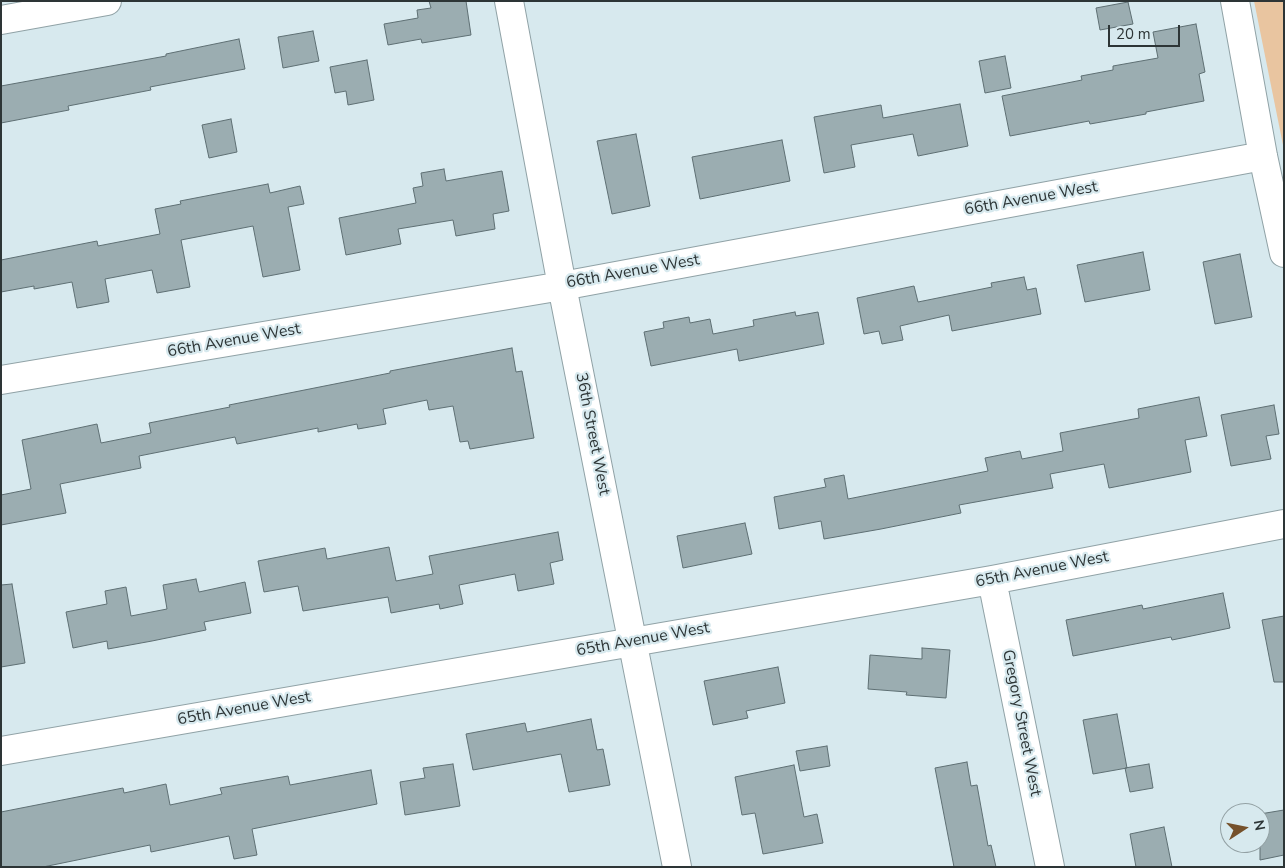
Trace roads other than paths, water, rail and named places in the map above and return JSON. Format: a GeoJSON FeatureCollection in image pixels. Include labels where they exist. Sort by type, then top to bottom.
{"type":"FeatureCollection","features":[{"type":"Feature","properties":{"kind":"street"},"geometry":{"type":"LineString","coordinates":[[1,20],[107,1]]}},
{"type":"Feature","properties":{"kind":"street","name":"36th Street West"},"geometry":{"type":"LineString","coordinates":[[509,1],[562,286],[634,642],[677,867]]}},
{"type":"Feature","properties":{"kind":"street"},"geometry":{"type":"LineString","coordinates":[[1235,1],[1263,156],[1284,253]]}},
{"type":"Feature","properties":{"kind":"street","name":"66th Avenue West"},"geometry":{"type":"LineString","coordinates":[[1,380],[562,286],[1263,156]]}},
{"type":"Feature","properties":{"kind":"street","name":"65th Avenue West"},"geometry":{"type":"LineString","coordinates":[[1,751],[992,580],[1284,524]]}},
{"type":"Feature","properties":{"kind":"street","name":"Gregory Street West"},"geometry":{"type":"LineString","coordinates":[[992,580],[1050,867]]}}]}
